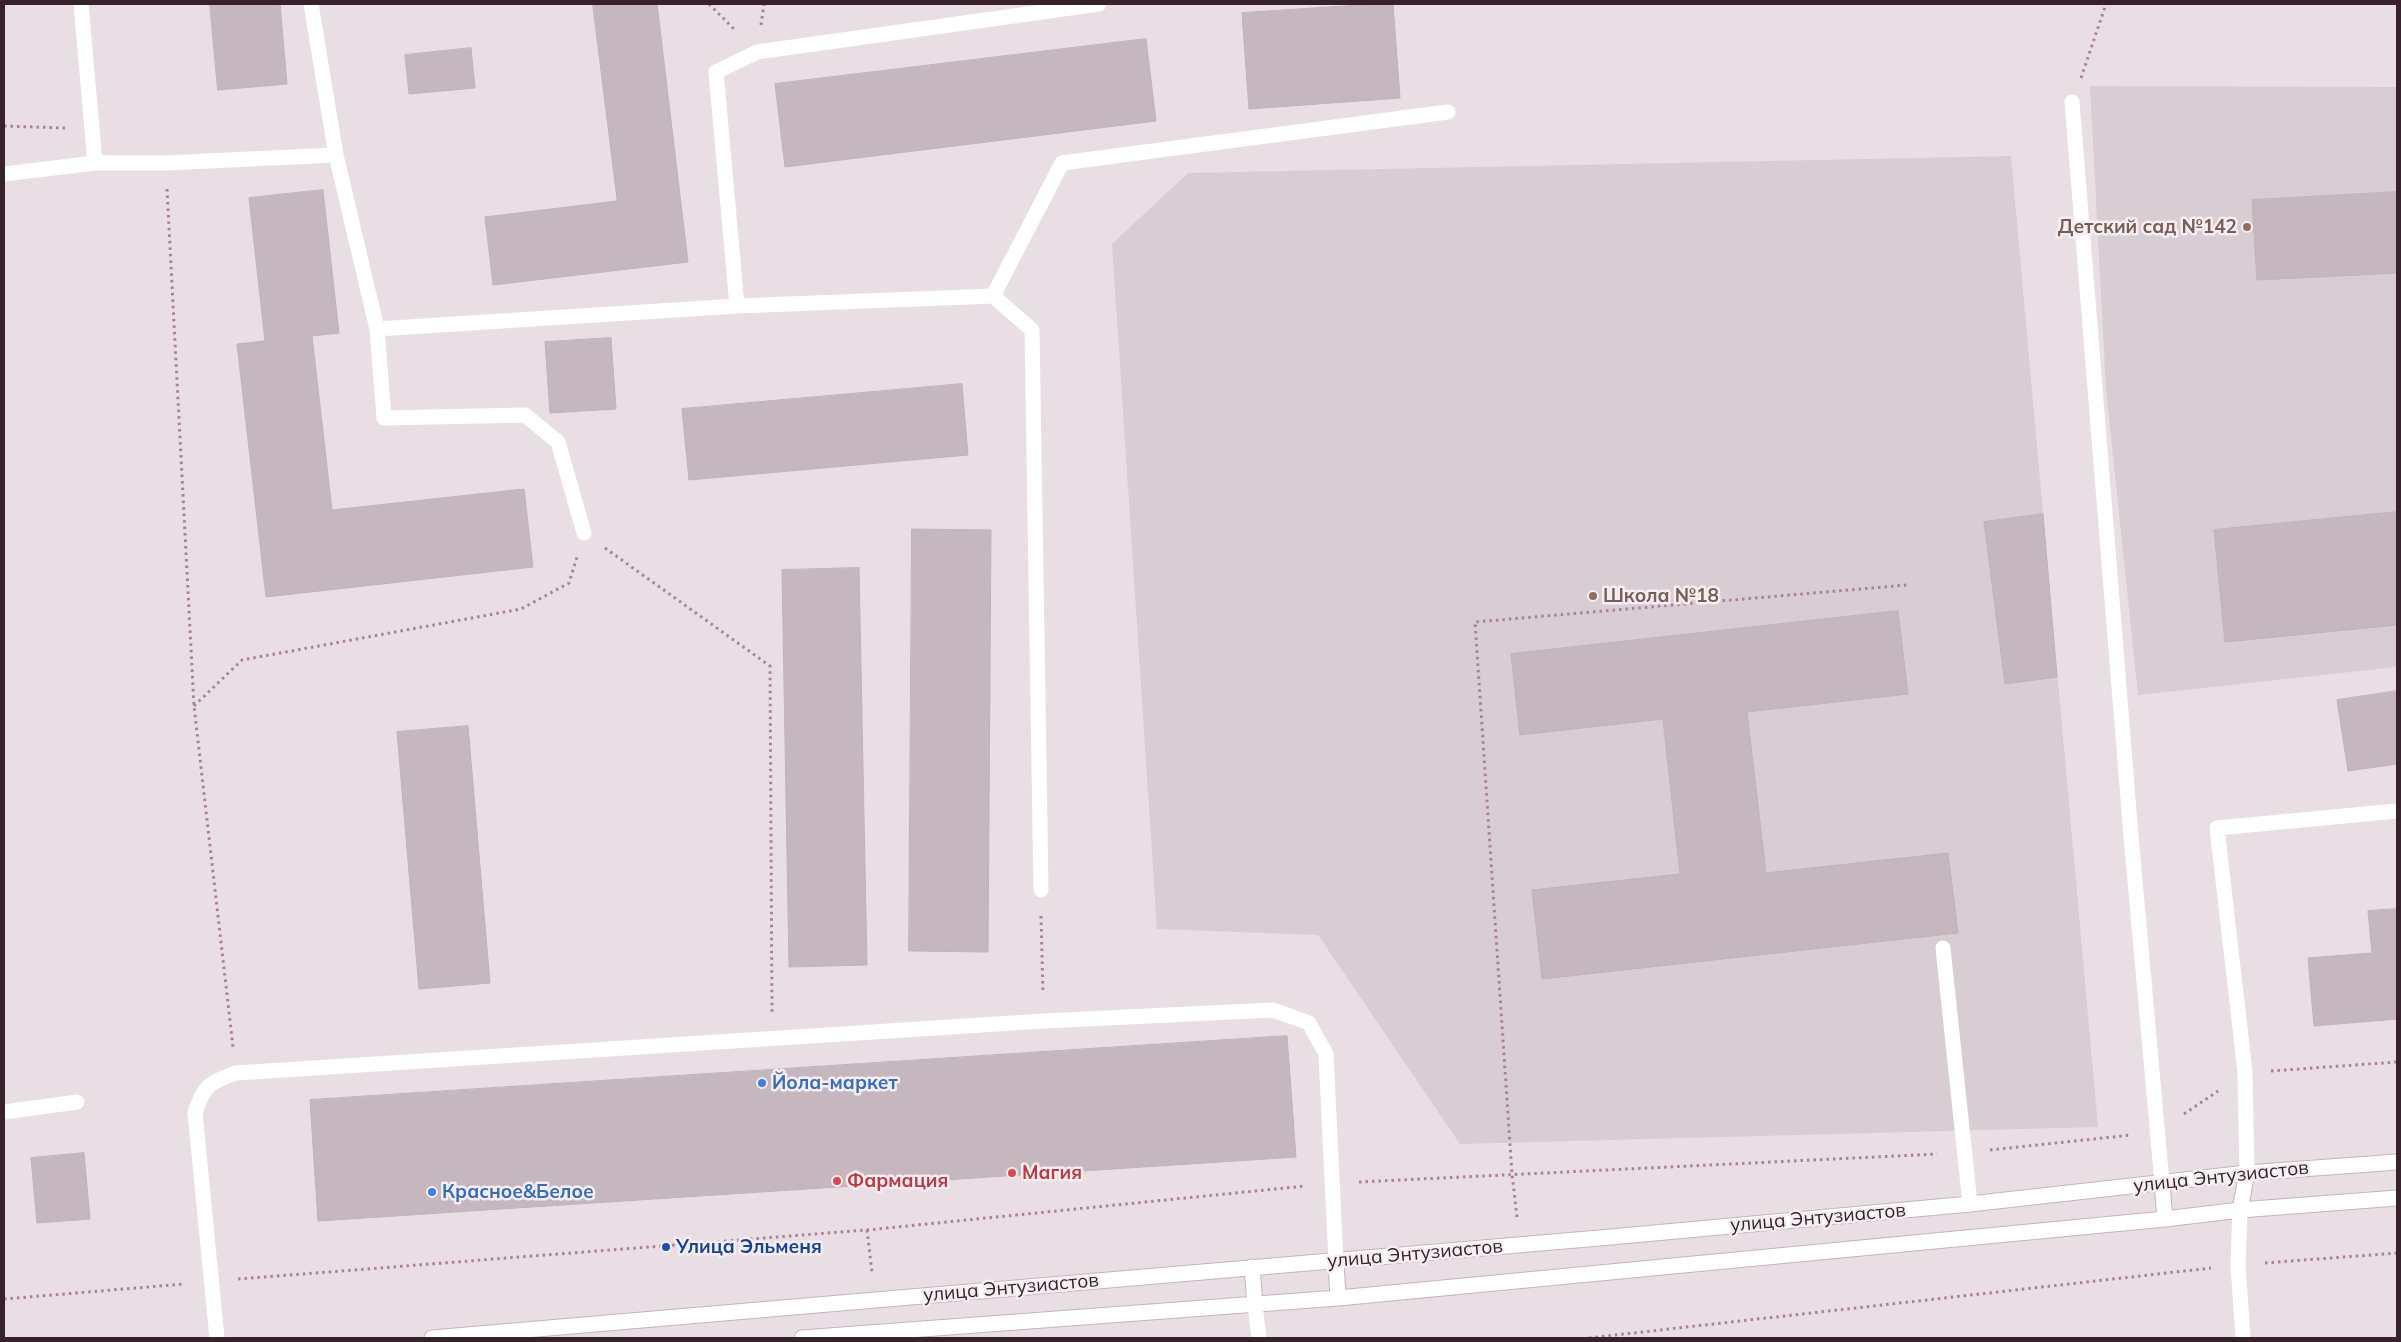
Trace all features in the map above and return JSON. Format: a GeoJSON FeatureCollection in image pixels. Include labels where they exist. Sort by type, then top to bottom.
{"type":"FeatureCollection","features":[{"type":"Feature","properties":{"kind":"main road"},"geometry":{"type":"LineString","coordinates":[[81,4],[95,163]]}},
{"type":"Feature","properties":{"kind":"main road"},"geometry":{"type":"LineString","coordinates":[[311,4],[336,155],[377,329],[384,418],[525,415],[558,442],[584,533]]}},
{"type":"Feature","properties":{"kind":"main road"},"geometry":{"type":"LineString","coordinates":[[738,306],[716,72],[757,52],[1100,4]]}},
{"type":"Feature","properties":{"kind":"main road"},"geometry":{"type":"LineString","coordinates":[[2072,102],[2165,1219]]}},
{"type":"Feature","properties":{"kind":"main road"},"geometry":{"type":"LineString","coordinates":[[993,296],[1062,163],[1448,112]]}},
{"type":"Feature","properties":{"kind":"main road"},"geometry":{"type":"LineString","coordinates":[[4,174],[95,163],[165,163],[336,155]]}},
{"type":"Feature","properties":{"kind":"main road"},"geometry":{"type":"LineString","coordinates":[[377,329],[738,306],[993,296],[1032,330],[1041,890]]}},
{"type":"Feature","properties":{"kind":"main road"},"geometry":{"type":"LineString","coordinates":[[2243,1338],[2238,1265],[2240,1210],[2247,1173],[2245,1072],[2217,828],[2397,811]]}},
{"type":"Feature","properties":{"kind":"main road"},"geometry":{"type":"LineString","coordinates":[[1943,948],[1970,1204]]}},
{"type":"Feature","properties":{"kind":"main road"},"geometry":{"type":"LineString","coordinates":[[217,1338],[194,1113],[200,1094],[213,1081],[236,1073],[1044,1021],[1273,1010],[1309,1023],[1326,1054],[1338,1298]]}},
{"type":"Feature","properties":{"kind":"main road"},"geometry":{"type":"LineString","coordinates":[[4,1112],[77,1102]]}},
{"type":"Feature","properties":{"kind":"main road","name":"улица Энтузиастов"},"geometry":{"type":"LineString","coordinates":[[432,1338],[1970,1204],[2247,1173],[2397,1162]]}},
{"type":"Feature","properties":{"kind":"main road","name":"улица Энтузиастов"},"geometry":{"type":"LineString","coordinates":[[802,1338],[1338,1298],[2165,1219],[2240,1210],[2397,1198]]}},
{"type":"Feature","properties":{"kind":"main road"},"geometry":{"type":"LineString","coordinates":[[1252,1267],[1259,1338]]}},
{"type":"Feature","properties":{"kind":"path"},"geometry":{"type":"LineString","coordinates":[[2072,102],[2106,4]]}},
{"type":"Feature","properties":{"kind":"path"},"geometry":{"type":"LineString","coordinates":[[4,126],[92,130]]}},
{"type":"Feature","properties":{"kind":"path"},"geometry":{"type":"LineString","coordinates":[[165,163],[194,706],[236,1073]]}},
{"type":"Feature","properties":{"kind":"path"},"geometry":{"type":"LineString","coordinates":[[194,706],[242,660],[521,609],[569,583],[584,533],[770,666],[772,1038]]}},
{"type":"Feature","properties":{"kind":"path"},"geometry":{"type":"LineString","coordinates":[[1517,1217],[1512,1174],[1475,622],[1907,585]]}},
{"type":"Feature","properties":{"kind":"path"},"geometry":{"type":"LineString","coordinates":[[1041,890],[1044,1021]]}},
{"type":"Feature","properties":{"kind":"path"},"geometry":{"type":"LineString","coordinates":[[4,1299],[867,1230],[1333,1183],[1964,1153],[2157,1133]]}},
{"type":"Feature","properties":{"kind":"path"},"geometry":{"type":"LineString","coordinates":[[867,1230],[872,1272]]}},
{"type":"Feature","properties":{"kind":"path"},"geometry":{"type":"LineString","coordinates":[[1588,1338],[2238,1265],[2397,1253]]}},
{"type":"Feature","properties":{"kind":"shaded area"},"geometry":{"type":"Polygon","coordinates":[[[2090,86],[2397,87],[2397,667],[2138,695],[2106,389],[2090,86]]]}},
{"type":"Feature","properties":{"kind":"shaded area","name":"Школа №18"},"geometry":{"type":"Polygon","coordinates":[[[2011,156],[2098,1127],[1460,1144],[1318,935],[1157,929],[1112,244],[1188,173],[2011,156]]]}},
{"type":"Feature","properties":{"kind":"building"},"geometry":{"type":"Polygon","coordinates":[[[210,4],[280,4],[287,84],[218,90],[210,4]]]}},
{"type":"Feature","properties":{"kind":"building"},"geometry":{"type":"Polygon","coordinates":[[[593,4],[657,4],[688,262],[493,285],[485,217],[617,201],[593,4]]]}},
{"type":"Feature","properties":{"kind":"building"},"geometry":{"type":"Polygon","coordinates":[[[1393,4],[1400,98],[1249,109],[1242,13],[1393,4]]]}},
{"type":"Feature","properties":{"kind":"building"},"geometry":{"type":"Polygon","coordinates":[[[1146,39],[1156,121],[785,167],[775,84],[1146,39]]]}},
{"type":"Feature","properties":{"kind":"building"},"geometry":{"type":"Polygon","coordinates":[[[471,48],[475,88],[409,94],[405,55],[471,48]]]}},
{"type":"Feature","properties":{"kind":"building"},"geometry":{"type":"Polygon","coordinates":[[[323,190],[339,333],[312,336],[332,510],[524,489],[533,567],[266,597],[237,344],[265,341],[249,198],[323,190]]]}},
{"type":"Feature","properties":{"kind":"building"},"geometry":{"type":"Polygon","coordinates":[[[2397,192],[2397,273],[2257,280],[2252,200],[2397,192]]]}},
{"type":"Feature","properties":{"kind":"building"},"geometry":{"type":"Polygon","coordinates":[[[611,338],[616,409],[550,413],[545,342],[611,338]]]}},
{"type":"Feature","properties":{"kind":"building"},"geometry":{"type":"Polygon","coordinates":[[[962,384],[968,455],[689,480],[682,409],[962,384]]]}},
{"type":"Feature","properties":{"kind":"building"},"geometry":{"type":"Polygon","coordinates":[[[2397,512],[2397,625],[2225,642],[2214,530],[2397,512]]]}},
{"type":"Feature","properties":{"kind":"building"},"geometry":{"type":"Polygon","coordinates":[[[2043,514],[2057,677],[2005,684],[1984,522],[2043,514]]]}},
{"type":"Feature","properties":{"kind":"building"},"geometry":{"type":"Polygon","coordinates":[[[912,529],[991,530],[988,952],[909,951],[912,529]]]}},
{"type":"Feature","properties":{"kind":"building"},"geometry":{"type":"Polygon","coordinates":[[[859,568],[867,965],[789,967],[782,570],[859,568]]]}},
{"type":"Feature","properties":{"kind":"building"},"geometry":{"type":"Polygon","coordinates":[[[1898,611],[1908,694],[1747,712],[1766,873],[1948,853],[1958,933],[1542,979],[1532,890],[1680,874],[1663,719],[1520,735],[1511,654],[1898,611]]]}},
{"type":"Feature","properties":{"kind":"building"},"geometry":{"type":"Polygon","coordinates":[[[2397,691],[2397,764],[2348,771],[2337,700],[2397,691]]]}},
{"type":"Feature","properties":{"kind":"building"},"geometry":{"type":"Polygon","coordinates":[[[468,726],[490,983],[419,989],[397,732],[468,726]]]}},
{"type":"Feature","properties":{"kind":"building"},"geometry":{"type":"Polygon","coordinates":[[[2397,909],[2397,1019],[2314,1026],[2308,958],[2372,953],[2368,911],[2397,909]]]}},
{"type":"Feature","properties":{"kind":"building"},"geometry":{"type":"Polygon","coordinates":[[[1287,1036],[1296,1157],[318,1221],[310,1100],[1287,1036]]]}},
{"type":"Feature","properties":{"kind":"building"},"geometry":{"type":"Polygon","coordinates":[[[84,1153],[90,1219],[37,1223],[31,1158],[84,1153]]]}},
{"type":"Feature","properties":{"kind":"place","name":"Детский сад №142"},"geometry":{"type":"Point","coordinates":[2247,227]}},
{"type":"Feature","properties":{"kind":"place","name":"Школа №18"},"geometry":{"type":"Point","coordinates":[1593,596]}},
{"type":"Feature","properties":{"kind":"place","name":"Йола-маркет"},"geometry":{"type":"Point","coordinates":[762,1083]}},
{"type":"Feature","properties":{"kind":"place","name":"Магия"},"geometry":{"type":"Point","coordinates":[1012,1173]}},
{"type":"Feature","properties":{"kind":"place","name":"Фармация"},"geometry":{"type":"Point","coordinates":[837,1181]}},
{"type":"Feature","properties":{"kind":"place","name":"Красное&Белое"},"geometry":{"type":"Point","coordinates":[432,1192]}},
{"type":"Feature","properties":{"kind":"place","name":"Улица Эльменя"},"geometry":{"type":"Point","coordinates":[666,1247]}}]}
